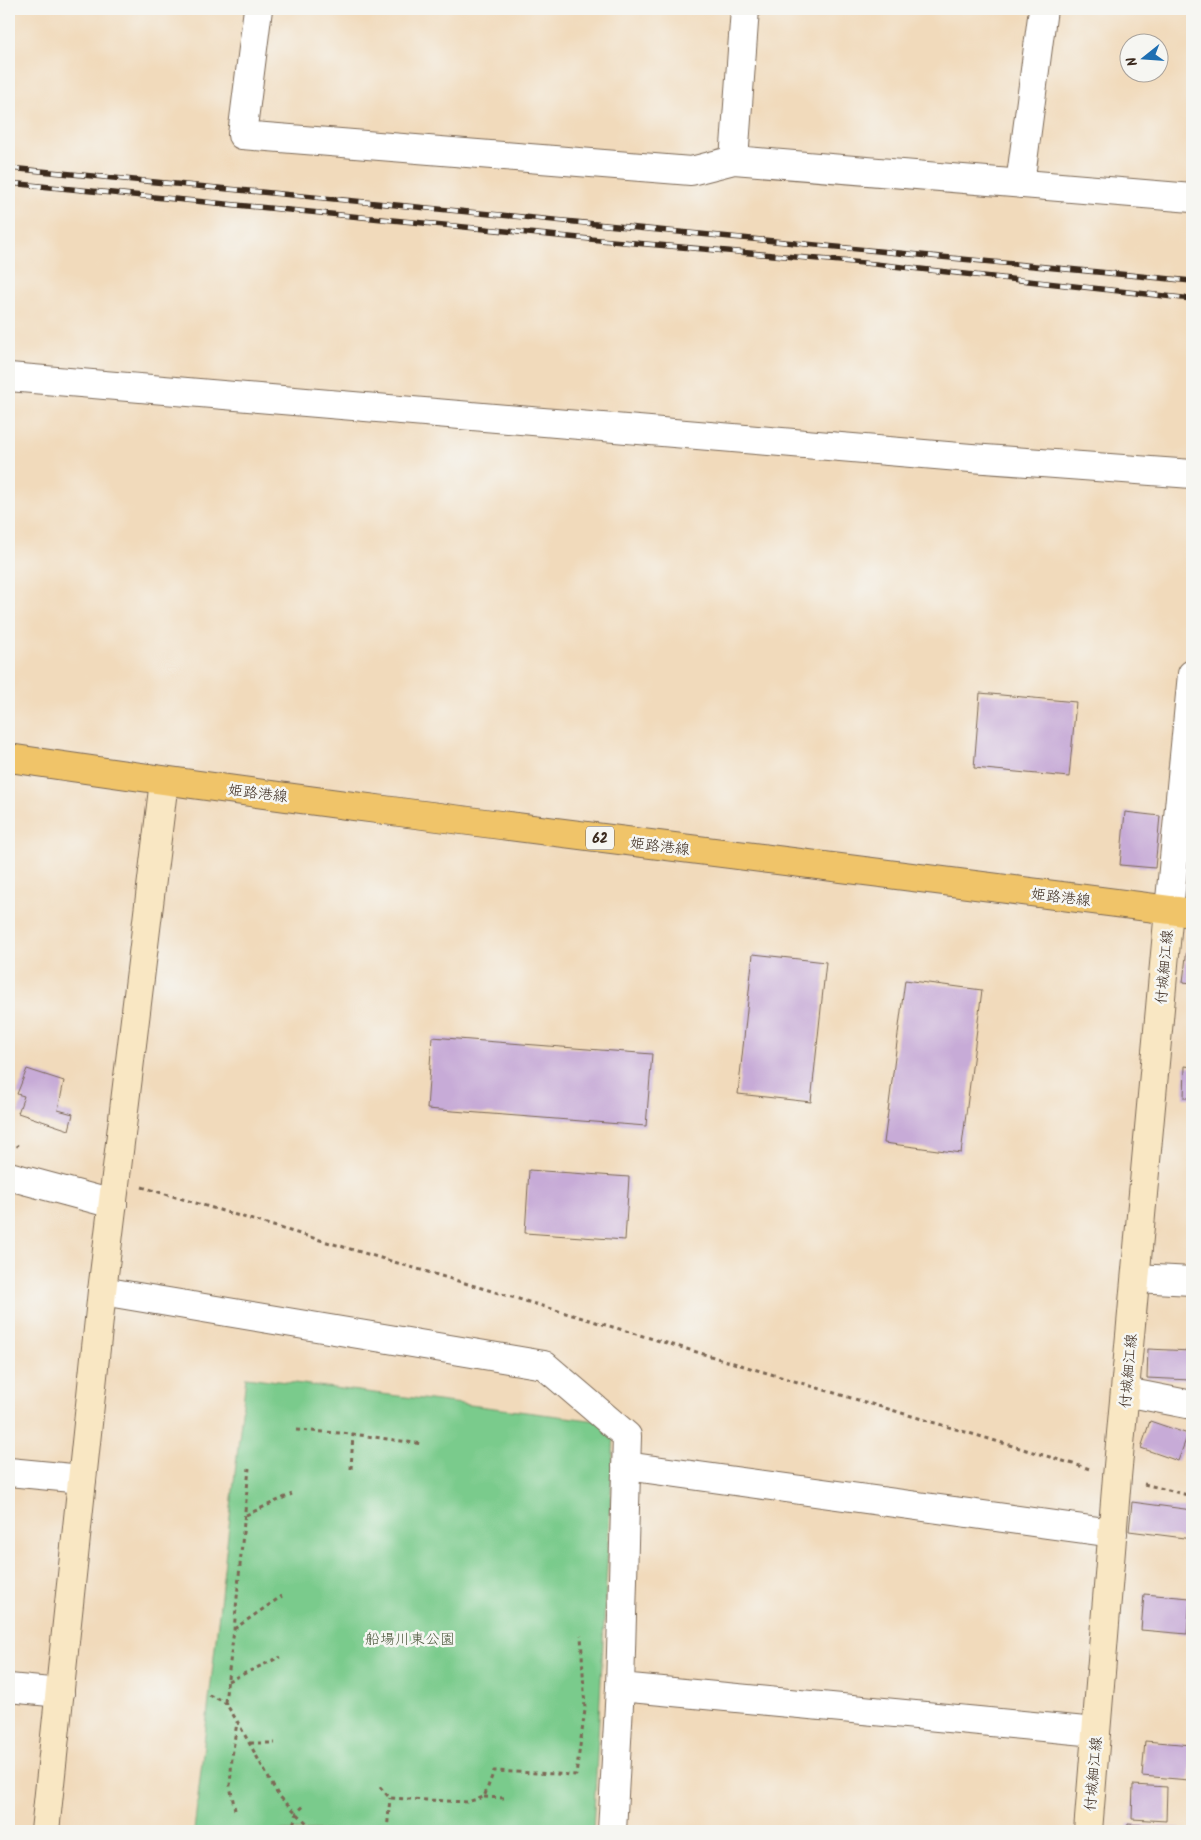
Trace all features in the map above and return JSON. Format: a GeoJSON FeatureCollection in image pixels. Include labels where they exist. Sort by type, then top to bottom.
{"type":"FeatureCollection","features":[{"type":"Feature","properties":{"kind":"main road","name":"姫路港線"},"geometry":{"type":"LineString","coordinates":[[9,758],[164,781],[762,860],[1181,912]]}},
{"type":"Feature","properties":{"kind":"street"},"geometry":{"type":"LineString","coordinates":[[258,9],[242,135],[692,171],[734,160],[1192,198]]}},
{"type":"Feature","properties":{"kind":"street"},"geometry":{"type":"LineString","coordinates":[[734,160],[745,9]]}},
{"type":"Feature","properties":{"kind":"street"},"geometry":{"type":"LineString","coordinates":[[1020,184],[1043,9]]}},
{"type":"Feature","properties":{"kind":"street"},"geometry":{"type":"LineString","coordinates":[[9,377],[962,458],[1192,474]]}},
{"type":"Feature","properties":{"kind":"street"},"geometry":{"type":"LineString","coordinates":[[1181,912],[1192,674]]}},
{"type":"Feature","properties":{"kind":"street"},"geometry":{"type":"LineString","coordinates":[[45,1831],[102,1291],[164,781]]}},
{"type":"Feature","properties":{"kind":"street","name":"付城細江線"},"geometry":{"type":"LineString","coordinates":[[1088,1831],[1117,1477],[1136,1278],[1181,912]]}},
{"type":"Feature","properties":{"kind":"street"},"geometry":{"type":"LineString","coordinates":[[9,1176],[112,1204]]}},
{"type":"Feature","properties":{"kind":"street"},"geometry":{"type":"LineString","coordinates":[[1136,1278],[1192,1281]]}},
{"type":"Feature","properties":{"kind":"street"},"geometry":{"type":"LineString","coordinates":[[102,1291],[544,1365],[627,1436],[620,1686],[612,1831]]}},
{"type":"Feature","properties":{"kind":"street"},"geometry":{"type":"LineString","coordinates":[[1126,1392],[1192,1406]]}},
{"type":"Feature","properties":{"kind":"street"},"geometry":{"type":"LineString","coordinates":[[626,1466],[1113,1533]]}},
{"type":"Feature","properties":{"kind":"street"},"geometry":{"type":"LineString","coordinates":[[9,1478],[82,1479]]}},
{"type":"Feature","properties":{"kind":"street"},"geometry":{"type":"LineString","coordinates":[[620,1686],[1096,1732]]}},
{"type":"Feature","properties":{"kind":"street"},"geometry":{"type":"LineString","coordinates":[[9,1688],[60,1693]]}},
{"type":"Feature","properties":{"kind":"path"},"geometry":{"type":"LineString","coordinates":[[139,1186],[1117,1477],[1192,1496]]}},
{"type":"Feature","properties":{"kind":"path"},"geometry":{"type":"LineString","coordinates":[[296,1430],[353,1434],[422,1444]]}},
{"type":"Feature","properties":{"kind":"path"},"geometry":{"type":"LineString","coordinates":[[351,1469],[353,1434]]}},
{"type":"Feature","properties":{"kind":"path"},"geometry":{"type":"LineString","coordinates":[[225,1702],[250,1468]]}},
{"type":"Feature","properties":{"kind":"path"},"geometry":{"type":"LineString","coordinates":[[245,1515],[292,1494]]}},
{"type":"Feature","properties":{"kind":"path"},"geometry":{"type":"LineString","coordinates":[[234,1630],[282,1596]]}},
{"type":"Feature","properties":{"kind":"path"},"geometry":{"type":"LineString","coordinates":[[484,1797],[494,1771],[576,1775],[585,1710],[581,1635]]}},
{"type":"Feature","properties":{"kind":"path"},"geometry":{"type":"LineString","coordinates":[[228,1681],[280,1657]]}},
{"type":"Feature","properties":{"kind":"path"},"geometry":{"type":"LineString","coordinates":[[209,1695],[225,1702],[238,1721],[278,1795],[315,1831]]}},
{"type":"Feature","properties":{"kind":"path"},"geometry":{"type":"LineString","coordinates":[[235,1810],[230,1786],[232,1757],[238,1721]]}},
{"type":"Feature","properties":{"kind":"path"},"geometry":{"type":"LineString","coordinates":[[250,1743],[276,1743]]}},
{"type":"Feature","properties":{"kind":"path"},"geometry":{"type":"LineString","coordinates":[[380,1787],[390,1798],[467,1802],[484,1797],[504,1798]]}},
{"type":"Feature","properties":{"kind":"path"},"geometry":{"type":"LineString","coordinates":[[387,1831],[390,1798]]}},
{"type":"Feature","properties":{"kind":"path"},"geometry":{"type":"LineString","coordinates":[[291,1831],[297,1812],[305,1805]]}},
{"type":"Feature","properties":{"kind":"green space","name":"船場川東公園"},"geometry":{"type":"Polygon","coordinates":[[[246,1377],[598,1421],[614,1434],[593,1831],[194,1831],[246,1377]]]}},
{"type":"Feature","properties":{"kind":"building"},"geometry":{"type":"Polygon","coordinates":[[[980,693],[1076,702],[1069,777],[974,768],[980,693]]]}},
{"type":"Feature","properties":{"kind":"building"},"geometry":{"type":"Polygon","coordinates":[[[1125,812],[1160,816],[1155,868],[1120,865],[1125,812]]]}},
{"type":"Feature","properties":{"kind":"building"},"geometry":{"type":"Polygon","coordinates":[[[1187,948],[1192,949],[1192,983],[1183,982],[1187,948]]]}},
{"type":"Feature","properties":{"kind":"building"},"geometry":{"type":"Polygon","coordinates":[[[753,954],[826,962],[811,1102],[738,1094],[753,954]]]}},
{"type":"Feature","properties":{"kind":"building"},"geometry":{"type":"Polygon","coordinates":[[[905,980],[982,990],[961,1153],[884,1143],[905,980]]]}},
{"type":"Feature","properties":{"kind":"building"},"geometry":{"type":"Polygon","coordinates":[[[432,1037],[652,1054],[646,1126],[427,1109],[432,1037]]]}},
{"type":"Feature","properties":{"kind":"building"},"geometry":{"type":"Polygon","coordinates":[[[1185,1066],[1192,1067],[1192,1098],[1184,1098],[1185,1066]]]}},
{"type":"Feature","properties":{"kind":"building"},"geometry":{"type":"Polygon","coordinates":[[[27,1069],[64,1081],[58,1110],[73,1114],[69,1130],[18,1113],[24,1096],[17,1094],[27,1069]]]}},
{"type":"Feature","properties":{"kind":"building"},"geometry":{"type":"Polygon","coordinates":[[[529,1170],[629,1177],[625,1240],[525,1233],[529,1170]]]}},
{"type":"Feature","properties":{"kind":"building"},"geometry":{"type":"Polygon","coordinates":[[[1148,1349],[1191,1351],[1190,1380],[1147,1378],[1148,1349]]]}},
{"type":"Feature","properties":{"kind":"building"},"geometry":{"type":"Polygon","coordinates":[[[1150,1421],[1188,1434],[1178,1461],[1141,1448],[1150,1421]]]}},
{"type":"Feature","properties":{"kind":"building"},"geometry":{"type":"Polygon","coordinates":[[[1132,1502],[1192,1510],[1192,1539],[1129,1531],[1132,1502]]]}},
{"type":"Feature","properties":{"kind":"building"},"geometry":{"type":"Polygon","coordinates":[[[1144,1594],[1190,1598],[1187,1634],[1141,1630],[1144,1594]]]}},
{"type":"Feature","properties":{"kind":"building"},"geometry":{"type":"Polygon","coordinates":[[[1145,1741],[1192,1745],[1189,1780],[1142,1776],[1145,1741]]]}},
{"type":"Feature","properties":{"kind":"building"},"geometry":{"type":"Polygon","coordinates":[[[1133,1785],[1167,1787],[1166,1821],[1132,1819],[1133,1785]]]}},
{"type":"Feature","properties":{"kind":"building"},"geometry":{"type":"Polygon","coordinates":[[[1128,1824],[1180,1828],[1180,1831],[1127,1831],[1128,1824]]]}},
{"type":"Feature","properties":{"kind":"railway"},"geometry":{"type":"LineString","coordinates":[[9,168],[1192,281]]}},
{"type":"Feature","properties":{"kind":"railway"},"geometry":{"type":"LineString","coordinates":[[9,183],[600,240],[875,264],[1192,299]]}}]}
